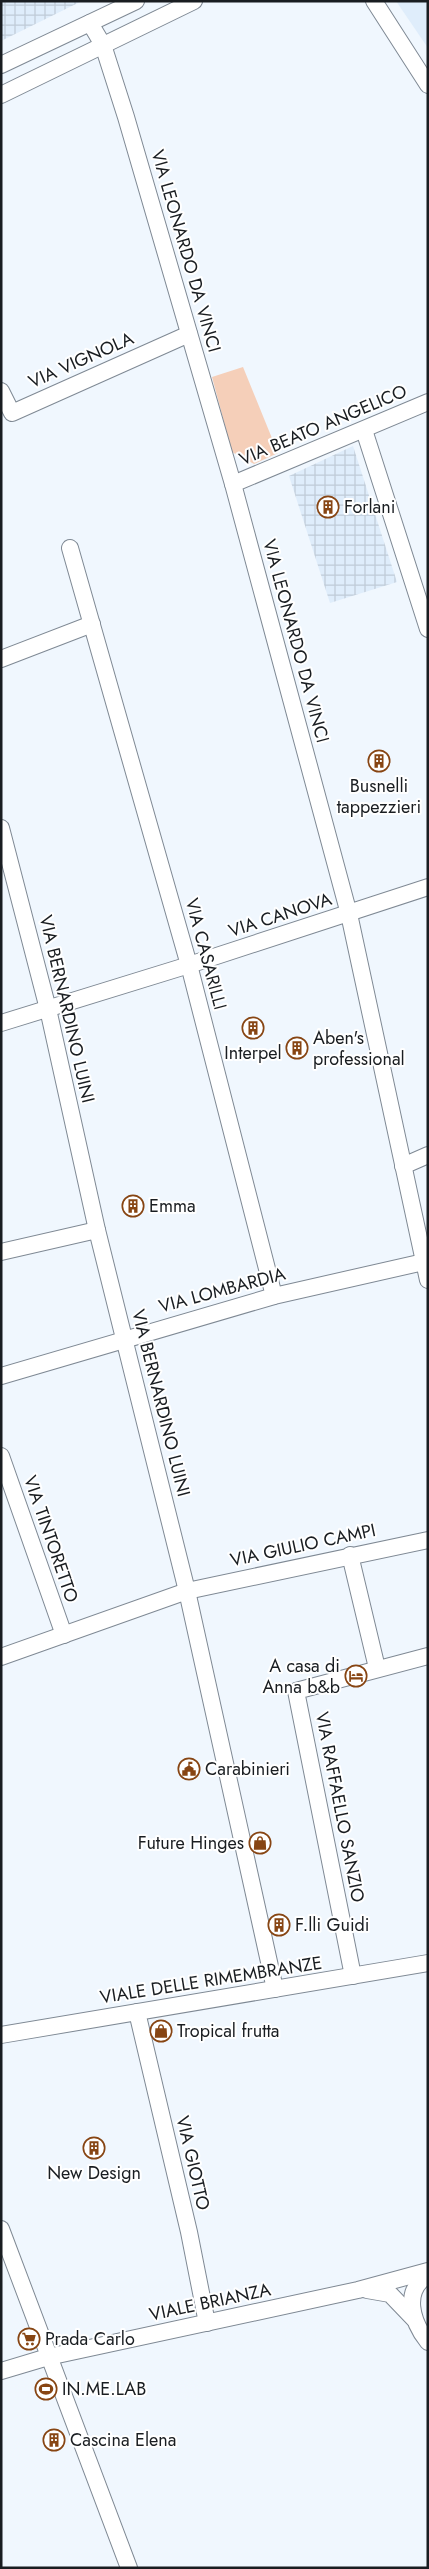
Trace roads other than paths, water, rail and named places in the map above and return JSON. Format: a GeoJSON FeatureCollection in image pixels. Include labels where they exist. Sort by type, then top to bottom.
{"type":"FeatureCollection","features":[{"type":"Feature","properties":{"kind":"street"},"geometry":{"type":"LineString","coordinates":[[1,65],[136,1]]}},
{"type":"Feature","properties":{"kind":"street"},"geometry":{"type":"LineString","coordinates":[[1,95],[194,1]]}},
{"type":"Feature","properties":{"kind":"street"},"geometry":{"type":"LineString","coordinates":[[374,1],[428,85]]}},
{"type":"Feature","properties":{"kind":"street","name":"VIA LEONARDO DA VINCI"},"geometry":{"type":"LineString","coordinates":[[90,23],[103,45],[233,484],[349,914],[403,1166],[426,1261],[428,1280]]}},
{"type":"Feature","properties":{"kind":"street","name":"VIA VIGNOLA"},"geometry":{"type":"LineString","coordinates":[[1,391],[12,413],[189,334]]}},
{"type":"Feature","properties":{"kind":"street","name":"VIA BEATO ANGELICO"},"geometry":{"type":"LineString","coordinates":[[233,484],[428,402]]}},
{"type":"Feature","properties":{"kind":"street"},"geometry":{"type":"LineString","coordinates":[[364,430],[428,629]]}},
{"type":"Feature","properties":{"kind":"street","name":"VIA CASARILLI"},"geometry":{"type":"LineString","coordinates":[[70,548],[189,966],[274,1296]]}},
{"type":"Feature","properties":{"kind":"street"},"geometry":{"type":"LineString","coordinates":[[1,659],[92,624]]}},
{"type":"Feature","properties":{"kind":"street","name":"VIA BERNARDINO LUINI"},"geometry":{"type":"LineString","coordinates":[[1,828],[48,1009],[97,1230],[187,1591],[275,1989]]}},
{"type":"Feature","properties":{"kind":"street","name":"VIA CANOVA"},"geometry":{"type":"LineString","coordinates":[[1,1023],[189,966],[428,886]]}},
{"type":"Feature","properties":{"kind":"street"},"geometry":{"type":"LineString","coordinates":[[403,1166],[428,1154]]}},
{"type":"Feature","properties":{"kind":"street"},"geometry":{"type":"LineString","coordinates":[[1,1252],[97,1230]]}},
{"type":"Feature","properties":{"kind":"street","name":"VIA LOMBARDIA"},"geometry":{"type":"LineString","coordinates":[[1,1376],[125,1338],[274,1296],[426,1261]]}},
{"type":"Feature","properties":{"kind":"street","name":"VIA TINTORETTO"},"geometry":{"type":"LineString","coordinates":[[1,1456],[64,1635]]}},
{"type":"Feature","properties":{"kind":"street","name":"VIA GIULIO CAMPI"},"geometry":{"type":"LineString","coordinates":[[1,1657],[187,1591],[428,1540]]}},
{"type":"Feature","properties":{"kind":"street"},"geometry":{"type":"LineString","coordinates":[[350,1555],[377,1668]]}},
{"type":"Feature","properties":{"kind":"street","name":"VIA RAFFAELLO SANZIO"},"geometry":{"type":"LineString","coordinates":[[353,1976],[296,1691],[428,1656]]}},
{"type":"Feature","properties":{"kind":"street","name":"VIALE DELLE RIMEMBRANZE"},"geometry":{"type":"LineString","coordinates":[[1,2035],[428,1963]]}},
{"type":"Feature","properties":{"kind":"street","name":"VIA GIOTTO"},"geometry":{"type":"LineString","coordinates":[[137,2012],[187,2224],[208,2323]]}},
{"type":"Feature","properties":{"kind":"street"},"geometry":{"type":"LineString","coordinates":[[1,2229],[129,2568]]}},
{"type":"Feature","properties":{"kind":"street","name":"VIALE BRIANZA"},"geometry":{"type":"LineString","coordinates":[[1,2371],[48,2357],[358,2290],[428,2271]]}},
{"type":"Feature","properties":{"kind":"street"},"geometry":{"type":"LineString","coordinates":[[415,2320],[411,2297],[419,2281],[428,2275]]}},
{"type":"Feature","properties":{"kind":"street"},"geometry":{"type":"LineString","coordinates":[[358,2290],[377,2290],[390,2294],[415,2320],[428,2342]]}},
{"type":"Feature","properties":{"kind":"place","name":"Forlani"},"geometry":{"type":"Point","coordinates":[328,507]}},
{"type":"Feature","properties":{"kind":"place","name":"Busnelli tappezzieri"},"geometry":{"type":"Point","coordinates":[379,761]}},
{"type":"Feature","properties":{"kind":"place","name":"Interpel"},"geometry":{"type":"Point","coordinates":[253,1028]}},
{"type":"Feature","properties":{"kind":"place","name":"Aben's professional"},"geometry":{"type":"Point","coordinates":[297,1048]}},
{"type":"Feature","properties":{"kind":"place","name":"Emma"},"geometry":{"type":"Point","coordinates":[133,1206]}},
{"type":"Feature","properties":{"kind":"place","name":"A casa di Anna b&b"},"geometry":{"type":"Point","coordinates":[356,1676]}},
{"type":"Feature","properties":{"kind":"place","name":"Carabinieri"},"geometry":{"type":"Point","coordinates":[189,1769]}},
{"type":"Feature","properties":{"kind":"place","name":"Future Hinges"},"geometry":{"type":"Point","coordinates":[260,1843]}},
{"type":"Feature","properties":{"kind":"place","name":"F.lli Guidi"},"geometry":{"type":"Point","coordinates":[279,1925]}},
{"type":"Feature","properties":{"kind":"place","name":"Tropical frutta"},"geometry":{"type":"Point","coordinates":[161,2031]}},
{"type":"Feature","properties":{"kind":"place","name":"New Design"},"geometry":{"type":"Point","coordinates":[94,2148]}},
{"type":"Feature","properties":{"kind":"place","name":"Prada Carlo"},"geometry":{"type":"Point","coordinates":[29,2339]}},
{"type":"Feature","properties":{"kind":"place","name":"IN.ME.LAB"},"geometry":{"type":"Point","coordinates":[46,2389]}},
{"type":"Feature","properties":{"kind":"place","name":"Cascina Elena"},"geometry":{"type":"Point","coordinates":[54,2440]}}]}
